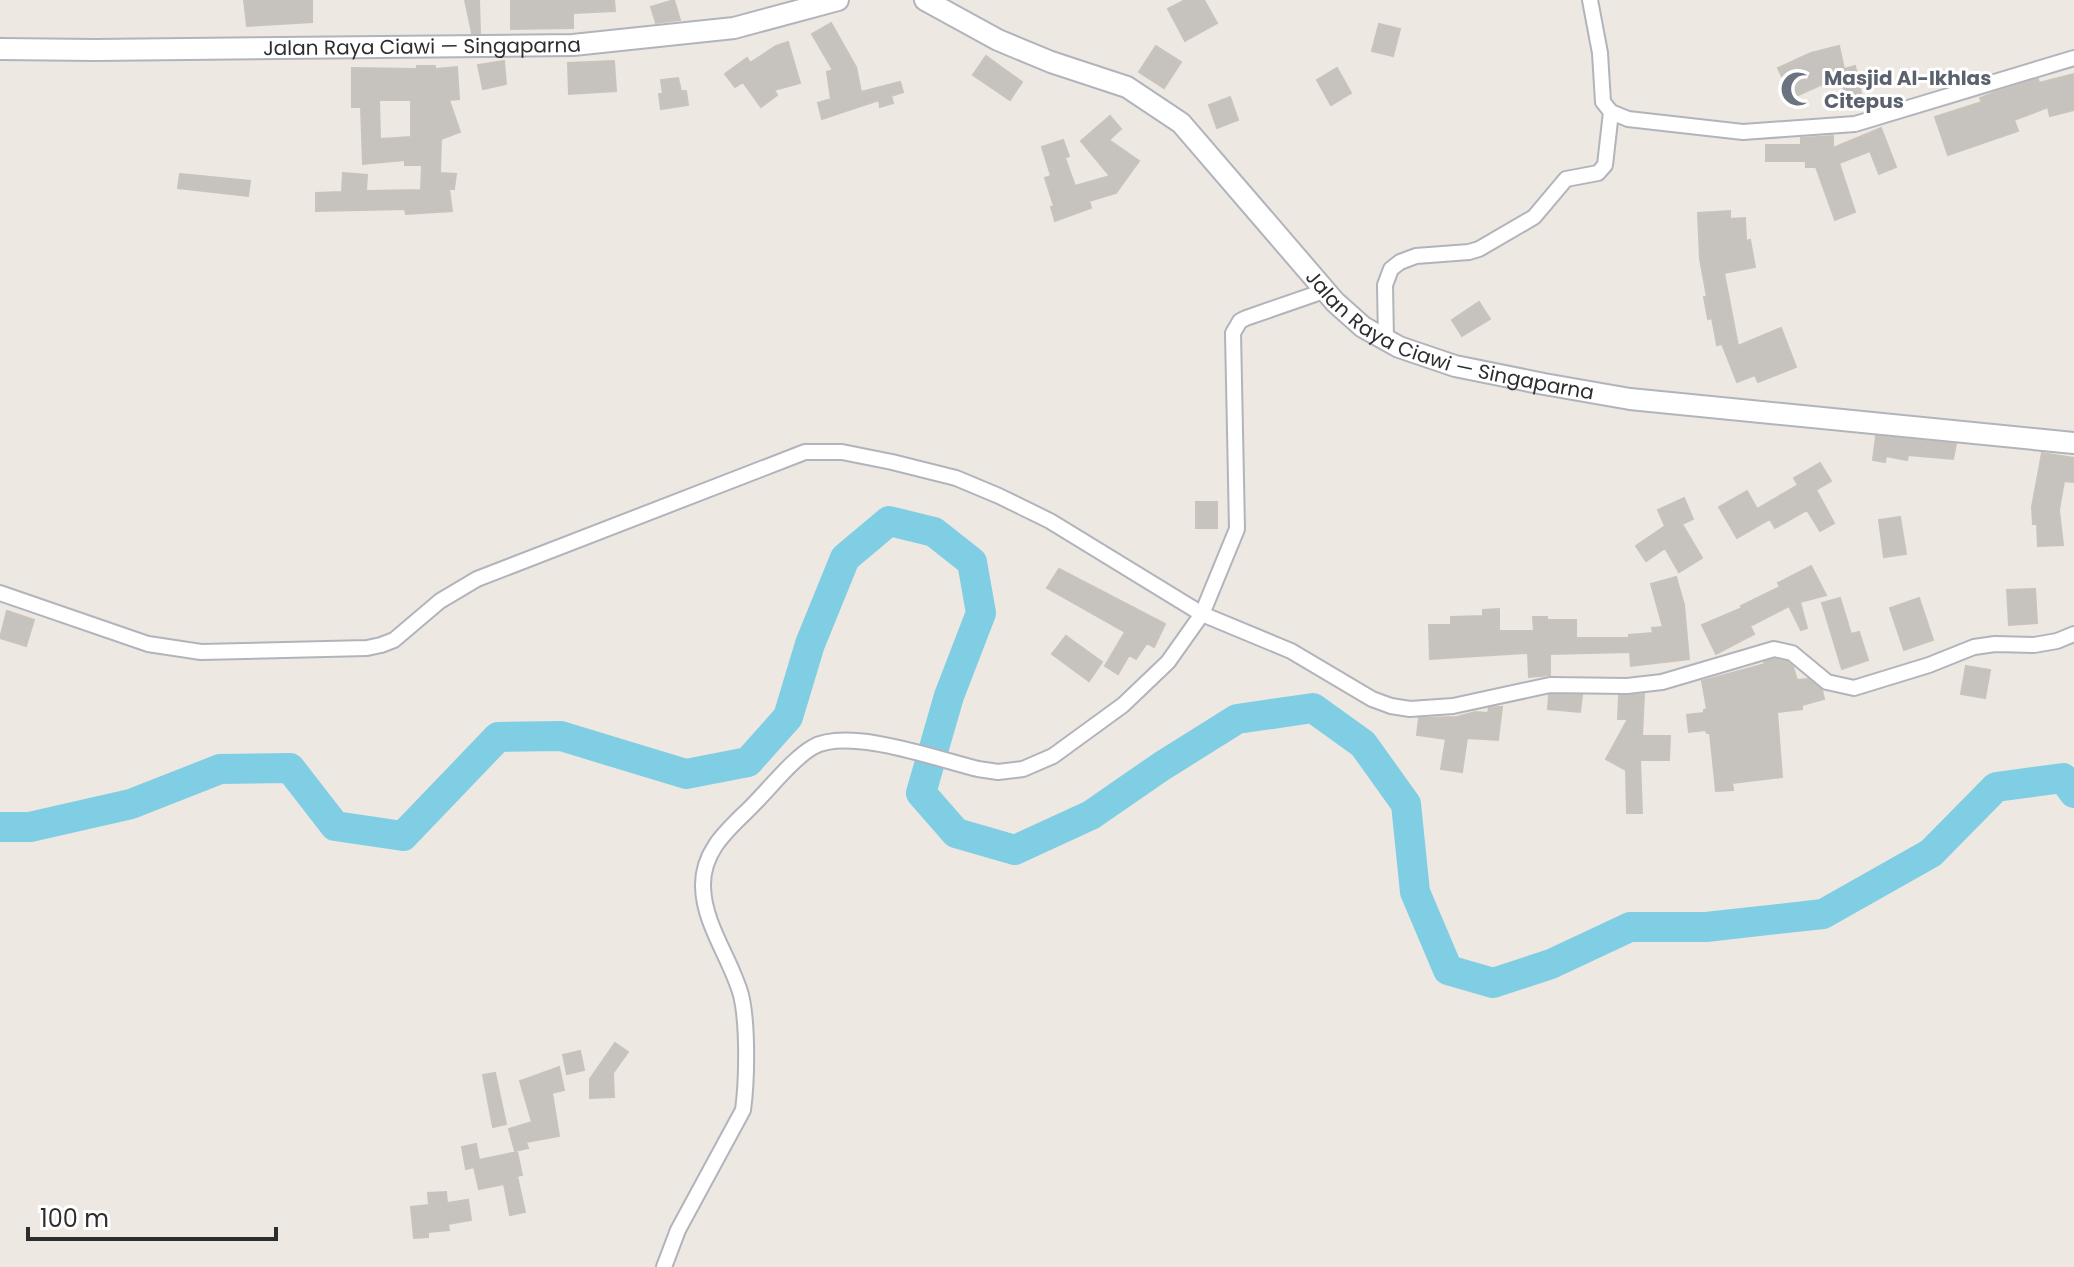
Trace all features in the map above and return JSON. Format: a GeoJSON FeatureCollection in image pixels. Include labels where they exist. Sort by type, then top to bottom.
{"type":"FeatureCollection","features":[{"type":"Feature","properties":{"kind":"main road","name":"Jalan Raya Ciawi — Singaparna"},"geometry":{"type":"LineString","coordinates":[[0,49],[573,45],[734,28],[810,4],[838,0]]}},
{"type":"Feature","properties":{"kind":"main road","name":"Jalan Raya Ciawi — Singaparna"},"geometry":{"type":"LineString","coordinates":[[925,0],[998,40],[1051,62],[1127,87],[1181,123],[1324,291],[1363,327],[1399,347],[1455,366],[1630,399],[2074,443]]}},
{"type":"Feature","properties":{"kind":"street"},"geometry":{"type":"LineString","coordinates":[[1590,0],[1600,53],[1603,102],[1611,112],[1628,119],[1743,132],[1855,124],[2074,58]]}},
{"type":"Feature","properties":{"kind":"street"},"geometry":{"type":"LineString","coordinates":[[1386,340],[1385,285],[1391,269],[1416,256],[1479,249],[1534,217],[1566,179],[1598,173],[1605,165],[1611,112]]}},
{"type":"Feature","properties":{"kind":"street"},"geometry":{"type":"LineString","coordinates":[[664,1267],[678,1230],[743,1110],[742,997],[705,909],[702,886],[704,868],[722,833],[813,747],[844,739],[866,740],[998,772],[1023,769],[1053,756],[1123,705],[1168,662],[1202,614],[1237,529],[1233,333],[1240,321],[1246,318],[1324,291]]}},
{"type":"Feature","properties":{"kind":"street"},"geometry":{"type":"LineString","coordinates":[[0,593],[148,644],[171,649],[201,652],[367,648],[394,640],[440,601],[477,579],[805,452],[842,452],[956,478],[999,496],[1050,521],[1202,614],[1291,651],[1372,699],[1410,709],[1453,706],[1550,685],[1627,686],[1662,682],[1774,649],[1792,653],[1827,682],[1854,688],[1929,665],[1974,647],[2034,645],[2074,634]]}},
{"type":"Feature","properties":{"kind":"building"},"geometry":{"type":"Polygon","coordinates":[[[244,0],[312,0],[312,22],[247,26],[244,0]]]}},
{"type":"Feature","properties":{"kind":"building"},"geometry":{"type":"Polygon","coordinates":[[[465,0],[479,0],[480,33],[472,33],[465,0]]]}},
{"type":"Feature","properties":{"kind":"building"},"geometry":{"type":"Polygon","coordinates":[[[511,0],[614,0],[615,11],[573,13],[573,28],[511,29],[511,0]]]}},
{"type":"Feature","properties":{"kind":"building"},"geometry":{"type":"Polygon","coordinates":[[[674,0],[680,20],[656,23],[651,7],[674,0]]]}},
{"type":"Feature","properties":{"kind":"building"},"geometry":{"type":"Polygon","coordinates":[[[1185,0],[1204,0],[1217,23],[1185,41],[1168,9],[1185,0]]]}},
{"type":"Feature","properties":{"kind":"building"},"geometry":{"type":"Polygon","coordinates":[[[831,23],[856,67],[861,92],[900,82],[903,92],[891,96],[893,103],[880,107],[879,100],[822,119],[818,103],[831,99],[827,72],[833,70],[812,34],[831,23]]]}},
{"type":"Feature","properties":{"kind":"building"},"geometry":{"type":"Polygon","coordinates":[[[1379,24],[1400,29],[1393,56],[1372,51],[1379,24]]]}},
{"type":"Feature","properties":{"kind":"building"},"geometry":{"type":"Polygon","coordinates":[[[788,42],[800,83],[774,90],[777,95],[761,107],[743,82],[735,87],[725,74],[747,58],[750,63],[788,42]]]}},
{"type":"Feature","properties":{"kind":"building"},"geometry":{"type":"Polygon","coordinates":[[[1156,46],[1181,62],[1164,88],[1139,72],[1156,46]]]}},
{"type":"Feature","properties":{"kind":"building"},"geometry":{"type":"Polygon","coordinates":[[[1839,46],[1844,69],[1855,66],[1862,98],[1847,101],[1840,76],[1792,98],[1778,68],[1811,53],[1839,46]]]}},
{"type":"Feature","properties":{"kind":"building"},"geometry":{"type":"Polygon","coordinates":[[[986,56],[1022,82],[1010,100],[973,75],[986,56]]]}},
{"type":"Feature","properties":{"kind":"building"},"geometry":{"type":"Polygon","coordinates":[[[504,61],[506,84],[483,89],[478,65],[504,61]]]}},
{"type":"Feature","properties":{"kind":"building"},"geometry":{"type":"Polygon","coordinates":[[[614,61],[616,91],[569,94],[568,63],[614,61]]]}},
{"type":"Feature","properties":{"kind":"building"},"geometry":{"type":"Polygon","coordinates":[[[417,66],[435,66],[435,69],[457,67],[459,99],[449,100],[460,132],[441,139],[440,173],[456,174],[454,189],[449,189],[452,211],[406,214],[405,209],[316,211],[316,193],[342,192],[343,173],[367,175],[366,191],[421,190],[422,165],[405,165],[405,160],[363,164],[361,107],[352,107],[352,68],[417,69],[417,66]],[[379,100],[380,139],[411,137],[411,100],[379,100]]]}},
{"type":"Feature","properties":{"kind":"building"},"geometry":{"type":"Polygon","coordinates":[[[1337,68],[1351,93],[1331,105],[1317,80],[1337,68]]]}},
{"type":"Feature","properties":{"kind":"building"},"geometry":{"type":"Polygon","coordinates":[[[2074,74],[2074,110],[2050,116],[2048,107],[2014,120],[2018,131],[1948,155],[1935,117],[2038,79],[2039,83],[2074,74]]]}},
{"type":"Feature","properties":{"kind":"building"},"geometry":{"type":"Polygon","coordinates":[[[678,78],[681,91],[686,91],[688,105],[661,109],[661,80],[678,78]]]}},
{"type":"Feature","properties":{"kind":"building"},"geometry":{"type":"Polygon","coordinates":[[[1230,97],[1238,120],[1217,128],[1209,105],[1230,97]]]}},
{"type":"Feature","properties":{"kind":"building"},"geometry":{"type":"Polygon","coordinates":[[[1110,116],[1121,129],[1109,140],[1139,161],[1116,193],[1089,201],[1091,208],[1055,221],[1051,207],[1054,206],[1045,178],[1051,176],[1042,147],[1063,140],[1069,156],[1065,158],[1075,186],[1110,176],[1081,141],[1110,116]]]}},
{"type":"Feature","properties":{"kind":"building"},"geometry":{"type":"Polygon","coordinates":[[[1881,128],[1896,167],[1879,174],[1870,151],[1839,163],[1855,212],[1835,220],[1816,167],[1806,167],[1806,161],[1766,161],[1766,145],[1801,145],[1801,138],[1833,136],[1833,148],[1881,128]]]}},
{"type":"Feature","properties":{"kind":"building"},"geometry":{"type":"Polygon","coordinates":[[[180,174],[250,181],[248,196],[178,188],[180,174]]]}},
{"type":"Feature","properties":{"kind":"building"},"geometry":{"type":"Polygon","coordinates":[[[1730,211],[1730,219],[1745,218],[1746,241],[1750,240],[1755,267],[1724,273],[1738,346],[1781,328],[1796,367],[1758,382],[1755,375],[1737,382],[1722,344],[1717,345],[1704,297],[1707,297],[1700,259],[1698,213],[1730,211]]]}},
{"type":"Feature","properties":{"kind":"building"},"geometry":{"type":"Polygon","coordinates":[[[1479,302],[1490,319],[1462,336],[1452,320],[1479,302]]]}},
{"type":"Feature","properties":{"kind":"building"},"geometry":{"type":"Polygon","coordinates":[[[1876,436],[1956,444],[1953,459],[1908,455],[1907,460],[1886,456],[1885,462],[1873,460],[1876,436]]]}},
{"type":"Feature","properties":{"kind":"building"},"geometry":{"type":"Polygon","coordinates":[[[2042,453],[2074,458],[2074,482],[2064,481],[2059,510],[2063,545],[2038,546],[2032,507],[2042,453]]]}},
{"type":"Feature","properties":{"kind":"building"},"geometry":{"type":"Polygon","coordinates":[[[1820,463],[1831,481],[1816,490],[1834,523],[1820,531],[1807,510],[1775,528],[1770,519],[1737,538],[1719,507],[1747,491],[1757,509],[1798,485],[1794,478],[1820,463]]]}},
{"type":"Feature","properties":{"kind":"building"},"geometry":{"type":"Polygon","coordinates":[[[1684,498],[1693,519],[1682,524],[1702,558],[1679,572],[1665,548],[1646,561],[1636,546],[1665,526],[1658,510],[1684,498]]]}},
{"type":"Feature","properties":{"kind":"building"},"geometry":{"type":"Polygon","coordinates":[[[1196,502],[1217,502],[1217,528],[1196,528],[1196,502]]]}},
{"type":"Feature","properties":{"kind":"building"},"geometry":{"type":"Polygon","coordinates":[[[1900,517],[1906,554],[1884,557],[1879,520],[1900,517]]]}},
{"type":"Feature","properties":{"kind":"building"},"geometry":{"type":"Polygon","coordinates":[[[1811,566],[1826,595],[1800,602],[1807,628],[1801,630],[1789,606],[1750,626],[1754,634],[1716,654],[1702,625],[1742,608],[1780,587],[1778,583],[1811,566]]]}},
{"type":"Feature","properties":{"kind":"building"},"geometry":{"type":"Polygon","coordinates":[[[1059,569],[1165,624],[1154,647],[1147,643],[1136,659],[1129,655],[1118,674],[1105,666],[1125,632],[1047,588],[1059,569]]]}},
{"type":"Feature","properties":{"kind":"building"},"geometry":{"type":"Polygon","coordinates":[[[1676,577],[1684,605],[1689,659],[1631,666],[1630,652],[1550,654],[1550,675],[1529,677],[1528,653],[1430,659],[1429,625],[1451,625],[1451,617],[1483,616],[1483,610],[1499,609],[1499,631],[1534,631],[1533,617],[1547,617],[1547,620],[1576,620],[1576,638],[1629,638],[1629,635],[1653,633],[1652,628],[1663,627],[1651,584],[1676,577]]]}},
{"type":"Feature","properties":{"kind":"building"},"geometry":{"type":"Polygon","coordinates":[[[2035,589],[2037,623],[2009,625],[2007,590],[2035,589]]]}},
{"type":"Feature","properties":{"kind":"building"},"geometry":{"type":"Polygon","coordinates":[[[1840,598],[1851,634],[1859,632],[1868,660],[1842,669],[1822,603],[1840,598]]]}},
{"type":"Feature","properties":{"kind":"building"},"geometry":{"type":"Polygon","coordinates":[[[1919,598],[1933,640],[1904,650],[1890,608],[1919,598]]]}},
{"type":"Feature","properties":{"kind":"building"},"geometry":{"type":"Polygon","coordinates":[[[7,611],[34,620],[26,646],[0,638],[7,611]]]}},
{"type":"Feature","properties":{"kind":"building"},"geometry":{"type":"Polygon","coordinates":[[[1066,636],[1102,662],[1089,681],[1052,654],[1066,636]]]}},
{"type":"Feature","properties":{"kind":"building"},"geometry":{"type":"Polygon","coordinates":[[[1774,659],[1793,667],[1797,680],[1808,679],[1822,690],[1824,699],[1802,705],[1802,709],[1777,712],[1782,777],[1732,783],[1733,790],[1716,791],[1710,733],[1706,730],[1689,732],[1687,715],[1704,713],[1707,709],[1702,681],[1774,659]]]}},
{"type":"Feature","properties":{"kind":"building"},"geometry":{"type":"Polygon","coordinates":[[[1966,666],[1990,670],[1985,698],[1961,694],[1966,666]]]}},
{"type":"Feature","properties":{"kind":"building"},"geometry":{"type":"Polygon","coordinates":[[[1644,694],[1642,736],[1670,736],[1669,760],[1640,760],[1642,813],[1627,813],[1626,770],[1606,759],[1628,719],[1618,719],[1619,696],[1644,694]]]}},
{"type":"Feature","properties":{"kind":"building"},"geometry":{"type":"Polygon","coordinates":[[[1549,695],[1582,695],[1580,712],[1548,709],[1549,695]]]}},
{"type":"Feature","properties":{"kind":"building"},"geometry":{"type":"Polygon","coordinates":[[[1502,707],[1498,740],[1467,738],[1462,772],[1441,769],[1446,739],[1417,735],[1419,718],[1488,713],[1489,708],[1502,707]]]}},
{"type":"Feature","properties":{"kind":"building"},"geometry":{"type":"Polygon","coordinates":[[[615,1043],[628,1052],[613,1073],[614,1097],[590,1098],[590,1079],[615,1043]]]}},
{"type":"Feature","properties":{"kind":"building"},"geometry":{"type":"Polygon","coordinates":[[[580,1051],[584,1070],[567,1074],[563,1055],[580,1051]]]}},
{"type":"Feature","properties":{"kind":"building"},"geometry":{"type":"Polygon","coordinates":[[[559,1067],[564,1090],[552,1093],[559,1136],[526,1142],[528,1148],[515,1151],[509,1129],[532,1122],[520,1081],[559,1067]]]}},
{"type":"Feature","properties":{"kind":"building"},"geometry":{"type":"Polygon","coordinates":[[[495,1073],[506,1124],[493,1127],[483,1075],[495,1073]]]}},
{"type":"Feature","properties":{"kind":"building"},"geometry":{"type":"Polygon","coordinates":[[[476,1144],[479,1160],[517,1152],[522,1175],[517,1176],[525,1212],[510,1215],[504,1184],[479,1189],[474,1167],[466,1169],[462,1147],[476,1144]]]}},
{"type":"Feature","properties":{"kind":"building"},"geometry":{"type":"Polygon","coordinates":[[[446,1192],[447,1203],[468,1200],[471,1220],[448,1224],[449,1230],[428,1232],[428,1237],[414,1238],[411,1207],[429,1205],[428,1193],[446,1192]]]}},
{"type":"Feature","properties":{"kind":"waterway"},"geometry":{"type":"LineString","coordinates":[[0,827],[30,827],[131,804],[220,769],[290,768],[335,826],[403,836],[498,737],[561,736],[686,774],[748,762],[788,717],[810,644],[845,558],[889,521],[934,532],[972,562],[981,613],[949,696],[921,793],[956,833],[1015,850],[1091,815],[1237,719],[1313,708],[1363,744],[1406,804],[1415,892],[1448,970],[1493,983],[1551,964],[1630,927],[1706,927],[1823,914],[1931,853],[1996,787],[2063,778],[2074,793]]}},
{"type":"Feature","properties":{"kind":"place","name":"Masjid Al-Ikhlas Citepus"},"geometry":{"type":"Point","coordinates":[1798,89]}}]}
